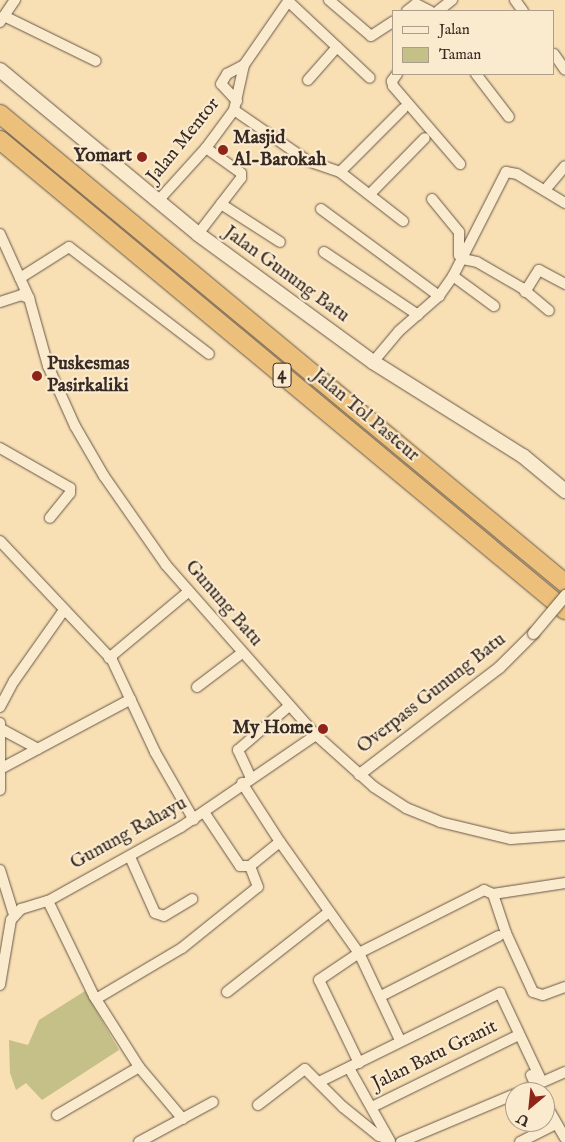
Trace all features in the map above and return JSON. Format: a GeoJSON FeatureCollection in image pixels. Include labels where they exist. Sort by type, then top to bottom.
{"type":"FeatureCollection","features":[{"type":"Feature","properties":{"kind":"highway","name":"Jalan Tol Pasteur"},"geometry":{"type":"LineString","coordinates":[[0,114],[565,583]]}},
{"type":"Feature","properties":{"kind":"highway","name":"Jalan Tol Pasteur"},"geometry":{"type":"LineString","coordinates":[[0,140],[565,610]]}},
{"type":"Feature","properties":{"kind":"main road","name":"Jalan Gunung Batu"},"geometry":{"type":"LineString","coordinates":[[0,70],[157,202],[198,234],[373,362],[523,456],[565,491]]}},
{"type":"Feature","properties":{"kind":"street"},"geometry":{"type":"LineString","coordinates":[[15,0],[2,19],[96,61]]}},
{"type":"Feature","properties":{"kind":"street"},"geometry":{"type":"LineString","coordinates":[[288,0],[370,78]]}},
{"type":"Feature","properties":{"kind":"street","name":"Jalan Mentor"},"geometry":{"type":"LineString","coordinates":[[157,202],[206,148],[236,106],[244,65],[288,0]]}},
{"type":"Feature","properties":{"kind":"street"},"geometry":{"type":"LineString","coordinates":[[329,0],[371,36],[392,22]]}},
{"type":"Feature","properties":{"kind":"street"},"geometry":{"type":"LineString","coordinates":[[439,10],[452,0]]}},
{"type":"Feature","properties":{"kind":"street"},"geometry":{"type":"LineString","coordinates":[[408,10],[416,4],[428,10]]}},
{"type":"Feature","properties":{"kind":"street"},"geometry":{"type":"LineString","coordinates":[[308,80],[337,47]]}},
{"type":"Feature","properties":{"kind":"street"},"geometry":{"type":"LineString","coordinates":[[555,55],[565,70]]}},
{"type":"Feature","properties":{"kind":"street","name":"Jalan Mentor"},"geometry":{"type":"LineString","coordinates":[[236,106],[220,84],[227,74],[244,65]]}},
{"type":"Feature","properties":{"kind":"street"},"geometry":{"type":"LineString","coordinates":[[396,75],[392,81],[393,86],[460,164]]}},
{"type":"Feature","properties":{"kind":"street"},"geometry":{"type":"LineString","coordinates":[[477,75],[509,117]]}},
{"type":"Feature","properties":{"kind":"street"},"geometry":{"type":"LineString","coordinates":[[236,106],[308,161],[340,172],[403,221]]}},
{"type":"Feature","properties":{"kind":"street"},"geometry":{"type":"LineString","coordinates":[[340,172],[403,109]]}},
{"type":"Feature","properties":{"kind":"street"},"geometry":{"type":"LineString","coordinates":[[370,194],[425,138]]}},
{"type":"Feature","properties":{"kind":"street"},"geometry":{"type":"LineString","coordinates":[[198,234],[221,204],[241,173],[206,148]]}},
{"type":"Feature","properties":{"kind":"street"},"geometry":{"type":"LineString","coordinates":[[545,190],[565,166]]}},
{"type":"Feature","properties":{"kind":"street"},"geometry":{"type":"LineString","coordinates":[[373,362],[439,296],[453,276],[506,172],[517,174],[565,203]]}},
{"type":"Feature","properties":{"kind":"street"},"geometry":{"type":"LineString","coordinates":[[432,199],[459,232],[459,255],[463,259],[477,262],[525,292],[549,311]]}},
{"type":"Feature","properties":{"kind":"street"},"geometry":{"type":"LineString","coordinates":[[221,204],[280,242]]}},
{"type":"Feature","properties":{"kind":"street"},"geometry":{"type":"LineString","coordinates":[[321,208],[439,296]]}},
{"type":"Feature","properties":{"kind":"street","name":"Gunung Batu"},"geometry":{"type":"LineString","coordinates":[[0,234],[29,298],[48,366],[75,426],[132,519],[189,591],[316,735],[359,774],[406,808],[465,830],[511,839],[565,835]]}},
{"type":"Feature","properties":{"kind":"street"},"geometry":{"type":"LineString","coordinates":[[20,278],[67,247],[209,354]]}},
{"type":"Feature","properties":{"kind":"street"},"geometry":{"type":"LineString","coordinates":[[324,252],[418,316]]}},
{"type":"Feature","properties":{"kind":"street"},"geometry":{"type":"LineString","coordinates":[[525,292],[539,270],[565,284]]}},
{"type":"Feature","properties":{"kind":"street"},"geometry":{"type":"LineString","coordinates":[[453,276],[494,306]]}},
{"type":"Feature","properties":{"kind":"street"},"geometry":{"type":"LineString","coordinates":[[0,302],[21,296],[29,298]]}},
{"type":"Feature","properties":{"kind":"street"},"geometry":{"type":"LineString","coordinates":[[0,448],[71,489],[50,518]]}},
{"type":"Feature","properties":{"kind":"street"},"geometry":{"type":"LineString","coordinates":[[0,542],[109,658],[121,675],[155,752],[194,820]]}},
{"type":"Feature","properties":{"kind":"street"},"geometry":{"type":"LineString","coordinates":[[109,658],[189,591]]}},
{"type":"Feature","properties":{"kind":"street","name":"Overpass Gunung Batu"},"geometry":{"type":"LineString","coordinates":[[359,774],[499,667],[533,633],[565,595]]}},
{"type":"Feature","properties":{"kind":"street"},"geometry":{"type":"LineString","coordinates":[[0,708],[14,681],[64,610]]}},
{"type":"Feature","properties":{"kind":"street"},"geometry":{"type":"LineString","coordinates":[[197,687],[242,653]]}},
{"type":"Feature","properties":{"kind":"street"},"geometry":{"type":"LineString","coordinates":[[2,768],[131,699]]}},
{"type":"Feature","properties":{"kind":"street"},"geometry":{"type":"LineString","coordinates":[[289,706],[238,750],[247,780],[280,842],[359,953],[381,996],[400,1040]]}},
{"type":"Feature","properties":{"kind":"street"},"geometry":{"type":"LineString","coordinates":[[0,726],[38,749]]}},
{"type":"Feature","properties":{"kind":"street"},"geometry":{"type":"LineString","coordinates":[[0,726],[2,768],[0,790]]}},
{"type":"Feature","properties":{"kind":"street","name":"Gunung Rahayu"},"geometry":{"type":"LineString","coordinates":[[14,915],[20,909],[48,901],[194,820],[247,780],[316,735]]}},
{"type":"Feature","properties":{"kind":"street"},"geometry":{"type":"LineString","coordinates":[[204,812],[235,862],[240,866],[250,866],[280,842]]}},
{"type":"Feature","properties":{"kind":"street"},"geometry":{"type":"LineString","coordinates":[[130,857],[155,913],[160,916],[192,899]]}},
{"type":"Feature","properties":{"kind":"street"},"geometry":{"type":"LineString","coordinates":[[96,999],[182,948],[258,887],[250,866]]}},
{"type":"Feature","properties":{"kind":"street"},"geometry":{"type":"LineString","coordinates":[[0,870],[14,915],[5,930],[0,985]]}},
{"type":"Feature","properties":{"kind":"street"},"geometry":{"type":"LineString","coordinates":[[390,1141],[372,1107],[319,982],[359,953],[484,890],[493,894],[565,883]]}},
{"type":"Feature","properties":{"kind":"street"},"geometry":{"type":"LineString","coordinates":[[493,894],[506,933],[534,992],[543,995],[565,987]]}},
{"type":"Feature","properties":{"kind":"street"},"geometry":{"type":"LineString","coordinates":[[48,901],[96,999],[139,1067],[183,1119]]}},
{"type":"Feature","properties":{"kind":"street"},"geometry":{"type":"LineString","coordinates":[[227,992],[329,912]]}},
{"type":"Feature","properties":{"kind":"street"},"geometry":{"type":"LineString","coordinates":[[381,996],[499,936]]}},
{"type":"Feature","properties":{"kind":"street"},"geometry":{"type":"LineString","coordinates":[[320,1082],[400,1040],[494,995],[517,1036],[537,1082]]}},
{"type":"Feature","properties":{"kind":"street","name":"Jalan Batu Granit"},"geometry":{"type":"LineString","coordinates":[[372,1107],[517,1036]]}},
{"type":"Feature","properties":{"kind":"street"},"geometry":{"type":"LineString","coordinates":[[57,1115],[139,1067]]}},
{"type":"Feature","properties":{"kind":"street"},"geometry":{"type":"LineString","coordinates":[[258,1105],[305,1069],[343,1107],[378,1136],[390,1141]]}},
{"type":"Feature","properties":{"kind":"street"},"geometry":{"type":"LineString","coordinates":[[546,1082],[565,1072]]}},
{"type":"Feature","properties":{"kind":"street"},"geometry":{"type":"LineString","coordinates":[[401,1142],[505,1098]]}},
{"type":"Feature","properties":{"kind":"street"},"geometry":{"type":"LineString","coordinates":[[138,1142],[213,1102]]}},
{"type":"Feature","properties":{"kind":"street"},"geometry":{"type":"LineString","coordinates":[[520,1142],[556,1124],[565,1138]]}},
{"type":"Feature","properties":{"kind":"green space"},"geometry":{"type":"Polygon","coordinates":[[[85,991],[119,1050],[42,1100],[26,1083],[16,1090],[10,1073],[9,1040],[28,1045],[39,1020],[85,991]]]}},
{"type":"Feature","properties":{"kind":"place","name":"Masjid Al-Barokah"},"geometry":{"type":"Point","coordinates":[223,150]}},
{"type":"Feature","properties":{"kind":"place","name":"Yomart"},"geometry":{"type":"Point","coordinates":[142,157]}},
{"type":"Feature","properties":{"kind":"place","name":"Puskesmas Pasirkaliki"},"geometry":{"type":"Point","coordinates":[37,376]}},
{"type":"Feature","properties":{"kind":"place","name":"My Home"},"geometry":{"type":"Point","coordinates":[323,729]}}]}
